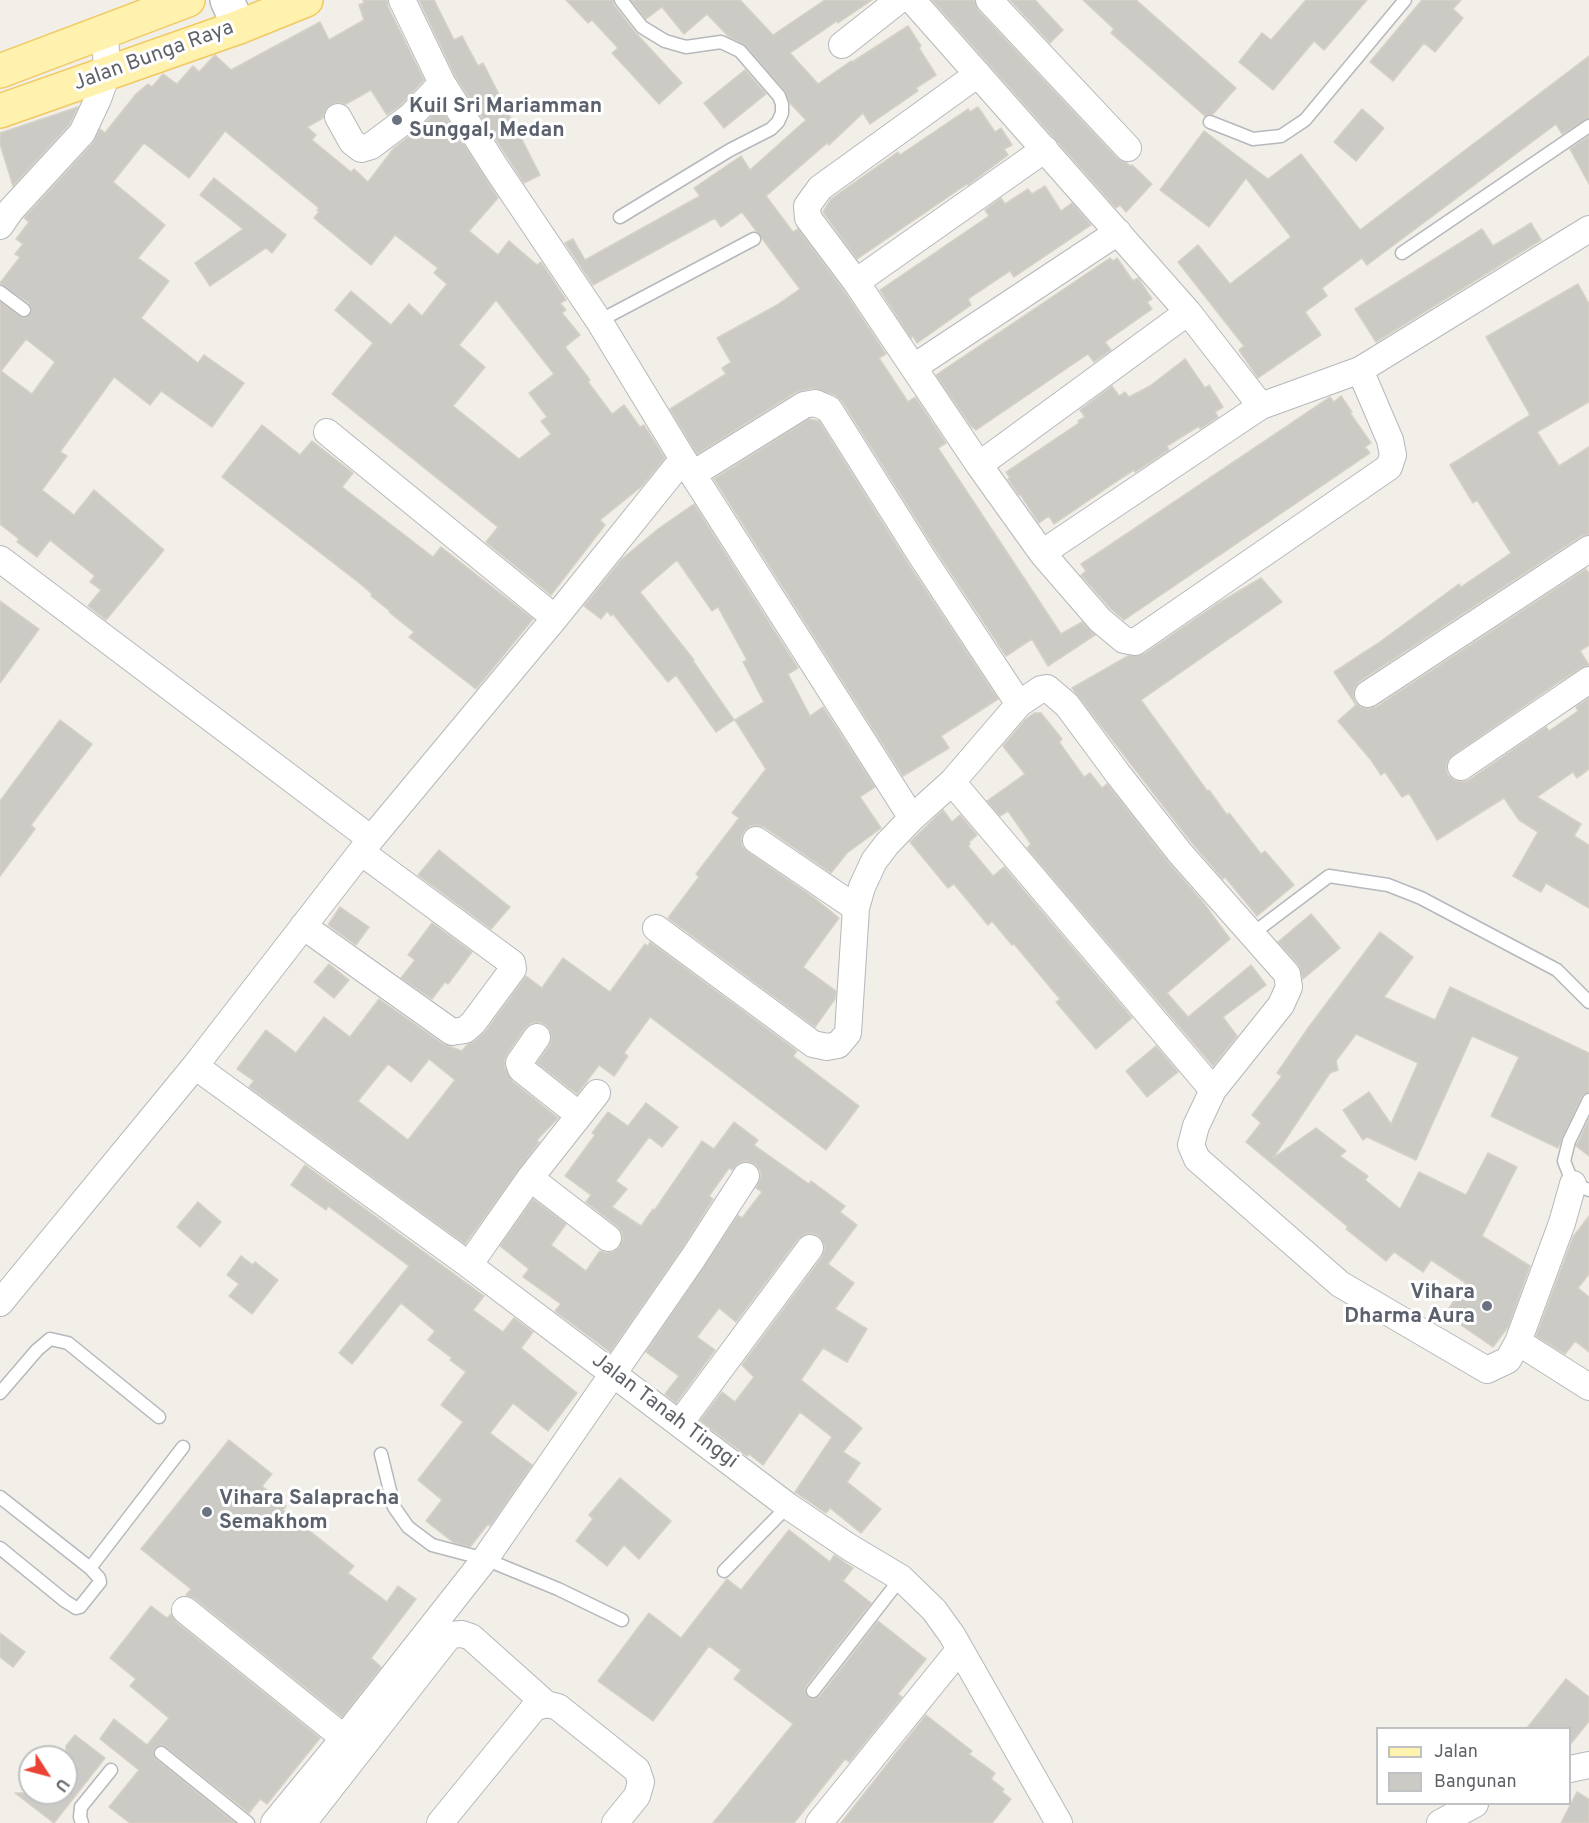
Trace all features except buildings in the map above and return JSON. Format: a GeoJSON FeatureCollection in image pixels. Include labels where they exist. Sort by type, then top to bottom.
{"type":"FeatureCollection","features":[{"type":"Feature","properties":{"kind":"main road","name":"Jalan Bunga Raya"},"geometry":{"type":"LineString","coordinates":[[0,71],[188,0]]}},
{"type":"Feature","properties":{"kind":"main road","name":"Jalan Bunga Raya"},"geometry":{"type":"LineString","coordinates":[[0,111],[107,74],[233,13],[306,0]]}},
{"type":"Feature","properties":{"kind":"street"},"geometry":{"type":"LineString","coordinates":[[402,0],[442,83],[599,321],[688,466],[912,818]]}},
{"type":"Feature","properties":{"kind":"street"},"geometry":{"type":"LineString","coordinates":[[842,45],[898,0]]}},
{"type":"Feature","properties":{"kind":"street"},"geometry":{"type":"LineString","coordinates":[[912,0],[1188,312],[1261,406]]}},
{"type":"Feature","properties":{"kind":"street"},"geometry":{"type":"LineString","coordinates":[[988,0],[1128,148]]}},
{"type":"Feature","properties":{"kind":"street"},"geometry":{"type":"LineString","coordinates":[[0,226],[11,210],[82,133],[107,74],[105,31]]}},
{"type":"Feature","properties":{"kind":"street"},"geometry":{"type":"LineString","coordinates":[[978,74],[820,188],[807,206],[808,218],[856,282],[979,465],[1042,553],[1100,620],[1124,640],[1135,642],[1389,467],[1393,455],[1390,440],[1360,370]]}},
{"type":"Feature","properties":{"kind":"street"},"geometry":{"type":"LineString","coordinates":[[338,117],[352,142],[361,149],[371,146],[411,116],[442,83]]}},
{"type":"Feature","properties":{"kind":"street"},"geometry":{"type":"LineString","coordinates":[[856,282],[1045,149]]}},
{"type":"Feature","properties":{"kind":"street"},"geometry":{"type":"LineString","coordinates":[[1042,553],[1261,406],[1360,370],[1589,229]]}},
{"type":"Feature","properties":{"kind":"street"},"geometry":{"type":"LineString","coordinates":[[914,367],[1118,232]]}},
{"type":"Feature","properties":{"kind":"street"},"geometry":{"type":"LineString","coordinates":[[979,465],[1188,312]]}},
{"type":"Feature","properties":{"kind":"street"},"geometry":{"type":"LineString","coordinates":[[0,1302],[195,1066],[366,845],[555,618],[688,466],[804,405],[815,403],[828,410],[1019,704]]}},
{"type":"Feature","properties":{"kind":"street"},"geometry":{"type":"LineString","coordinates":[[327,432],[555,618]]}},
{"type":"Feature","properties":{"kind":"street"},"geometry":{"type":"LineString","coordinates":[[1368,694],[1587,554]]}},
{"type":"Feature","properties":{"kind":"street"},"geometry":{"type":"LineString","coordinates":[[0,559],[366,845],[512,963],[513,969],[473,1023],[465,1030],[452,1032],[303,926]]}},
{"type":"Feature","properties":{"kind":"street"},"geometry":{"type":"LineString","coordinates":[[1461,767],[1589,680]]}},
{"type":"Feature","properties":{"kind":"street"},"geometry":{"type":"LineString","coordinates":[[656,928],[813,1044],[827,1047],[838,1046],[848,1033],[856,908],[862,887],[874,861],[912,818],[952,782],[1019,704],[1041,689],[1047,688],[1067,705],[1180,853],[1287,974],[1289,987],[1281,1005],[1213,1090],[1196,1126],[1191,1145],[1197,1159],[1340,1284],[1487,1370],[1508,1360],[1518,1342],[1562,1223],[1581,1187]]}},
{"type":"Feature","properties":{"kind":"street"},"geometry":{"type":"LineString","coordinates":[[952,782],[1213,1090]]}},
{"type":"Feature","properties":{"kind":"street"},"geometry":{"type":"LineString","coordinates":[[756,840],[856,908]]}},
{"type":"Feature","properties":{"kind":"street"},"geometry":{"type":"LineString","coordinates":[[537,1037],[519,1063],[520,1069],[579,1115]]}},
{"type":"Feature","properties":{"kind":"street","name":"Jalan Tanah Tinggi"},"geometry":{"type":"LineString","coordinates":[[195,1066],[469,1265],[788,1506],[901,1578],[934,1610],[960,1649],[1059,1823]]}},
{"type":"Feature","properties":{"kind":"street"},"geometry":{"type":"LineString","coordinates":[[469,1265],[530,1178],[597,1093]]}},
{"type":"Feature","properties":{"kind":"street"},"geometry":{"type":"LineString","coordinates":[[274,1823],[485,1559],[693,1258],[746,1176]]}},
{"type":"Feature","properties":{"kind":"street"},"geometry":{"type":"LineString","coordinates":[[530,1178],[608,1238]]}},
{"type":"Feature","properties":{"kind":"street"},"geometry":{"type":"LineString","coordinates":[[680,1423],[810,1248]]}},
{"type":"Feature","properties":{"kind":"street"},"geometry":{"type":"LineString","coordinates":[[1518,1342],[1589,1387]]}},
{"type":"Feature","properties":{"kind":"street"},"geometry":{"type":"LineString","coordinates":[[185,1610],[344,1738]]}},
{"type":"Feature","properties":{"kind":"street"},"geometry":{"type":"LineString","coordinates":[[303,1823],[450,1635],[462,1634],[471,1637],[546,1704],[558,1707],[637,1770],[641,1782],[637,1796],[615,1823]]}},
{"type":"Feature","properties":{"kind":"street"},"geometry":{"type":"LineString","coordinates":[[819,1823],[960,1649]]}},
{"type":"Feature","properties":{"kind":"street"},"geometry":{"type":"LineString","coordinates":[[440,1823],[534,1708],[546,1704]]}},
{"type":"Feature","properties":{"kind":"street"},"geometry":{"type":"LineString","coordinates":[[1571,1769],[1589,1765]]}},
{"type":"Feature","properties":{"kind":"street"},"geometry":{"type":"LineString","coordinates":[[1440,1823],[1471,1805]]}},
{"type":"Feature","properties":{"kind":"lane"},"geometry":{"type":"LineString","coordinates":[[620,217],[730,150],[771,129],[778,122],[782,113],[779,96],[740,51],[721,42],[686,47],[665,41],[642,27],[621,0]]}},
{"type":"Feature","properties":{"kind":"lane"},"geometry":{"type":"LineString","coordinates":[[1210,122],[1253,139],[1281,136],[1305,120],[1405,0]]}},
{"type":"Feature","properties":{"kind":"lane"},"geometry":{"type":"LineString","coordinates":[[1402,253],[1589,126]]}},
{"type":"Feature","properties":{"kind":"lane"},"geometry":{"type":"LineString","coordinates":[[599,321],[754,239]]}},
{"type":"Feature","properties":{"kind":"lane"},"geometry":{"type":"LineString","coordinates":[[0,292],[24,309]]}},
{"type":"Feature","properties":{"kind":"lane"},"geometry":{"type":"LineString","coordinates":[[1252,934],[1329,876],[1388,885],[1420,898],[1557,970],[1589,1002]]}},
{"type":"Feature","properties":{"kind":"lane"},"geometry":{"type":"LineString","coordinates":[[1581,1187],[1564,1161],[1569,1141],[1589,1100]]}},
{"type":"Feature","properties":{"kind":"lane"},"geometry":{"type":"LineString","coordinates":[[0,1393],[37,1350],[50,1339],[68,1343],[159,1417]]}},
{"type":"Feature","properties":{"kind":"lane"},"geometry":{"type":"LineString","coordinates":[[90,1568],[183,1446]]}},
{"type":"Feature","properties":{"kind":"lane"},"geometry":{"type":"LineString","coordinates":[[381,1454],[394,1507],[408,1527],[432,1545],[485,1559],[558,1588],[622,1620]]}},
{"type":"Feature","properties":{"kind":"lane"},"geometry":{"type":"LineString","coordinates":[[0,1497],[90,1568],[100,1582],[80,1607],[76,1608],[0,1548]]}},
{"type":"Feature","properties":{"kind":"lane"},"geometry":{"type":"LineString","coordinates":[[724,1572],[788,1506]]}},
{"type":"Feature","properties":{"kind":"lane"},"geometry":{"type":"LineString","coordinates":[[813,1690],[901,1578]]}},
{"type":"Feature","properties":{"kind":"lane"},"geometry":{"type":"LineString","coordinates":[[161,1753],[249,1823]]}},
{"type":"Feature","properties":{"kind":"lane"},"geometry":{"type":"LineString","coordinates":[[82,1823],[81,1807],[111,1770]]}},
{"type":"Feature","properties":{"kind":"place","name":"Kuil Sri Mariamman Sunggal, Medan"},"geometry":{"type":"Point","coordinates":[397,120]}},
{"type":"Feature","properties":{"kind":"place","name":"Vihara Dharma Aura"},"geometry":{"type":"Point","coordinates":[1487,1306]}},
{"type":"Feature","properties":{"kind":"place","name":"Vihara Salapracha Semakhom"},"geometry":{"type":"Point","coordinates":[207,1512]}}]}
